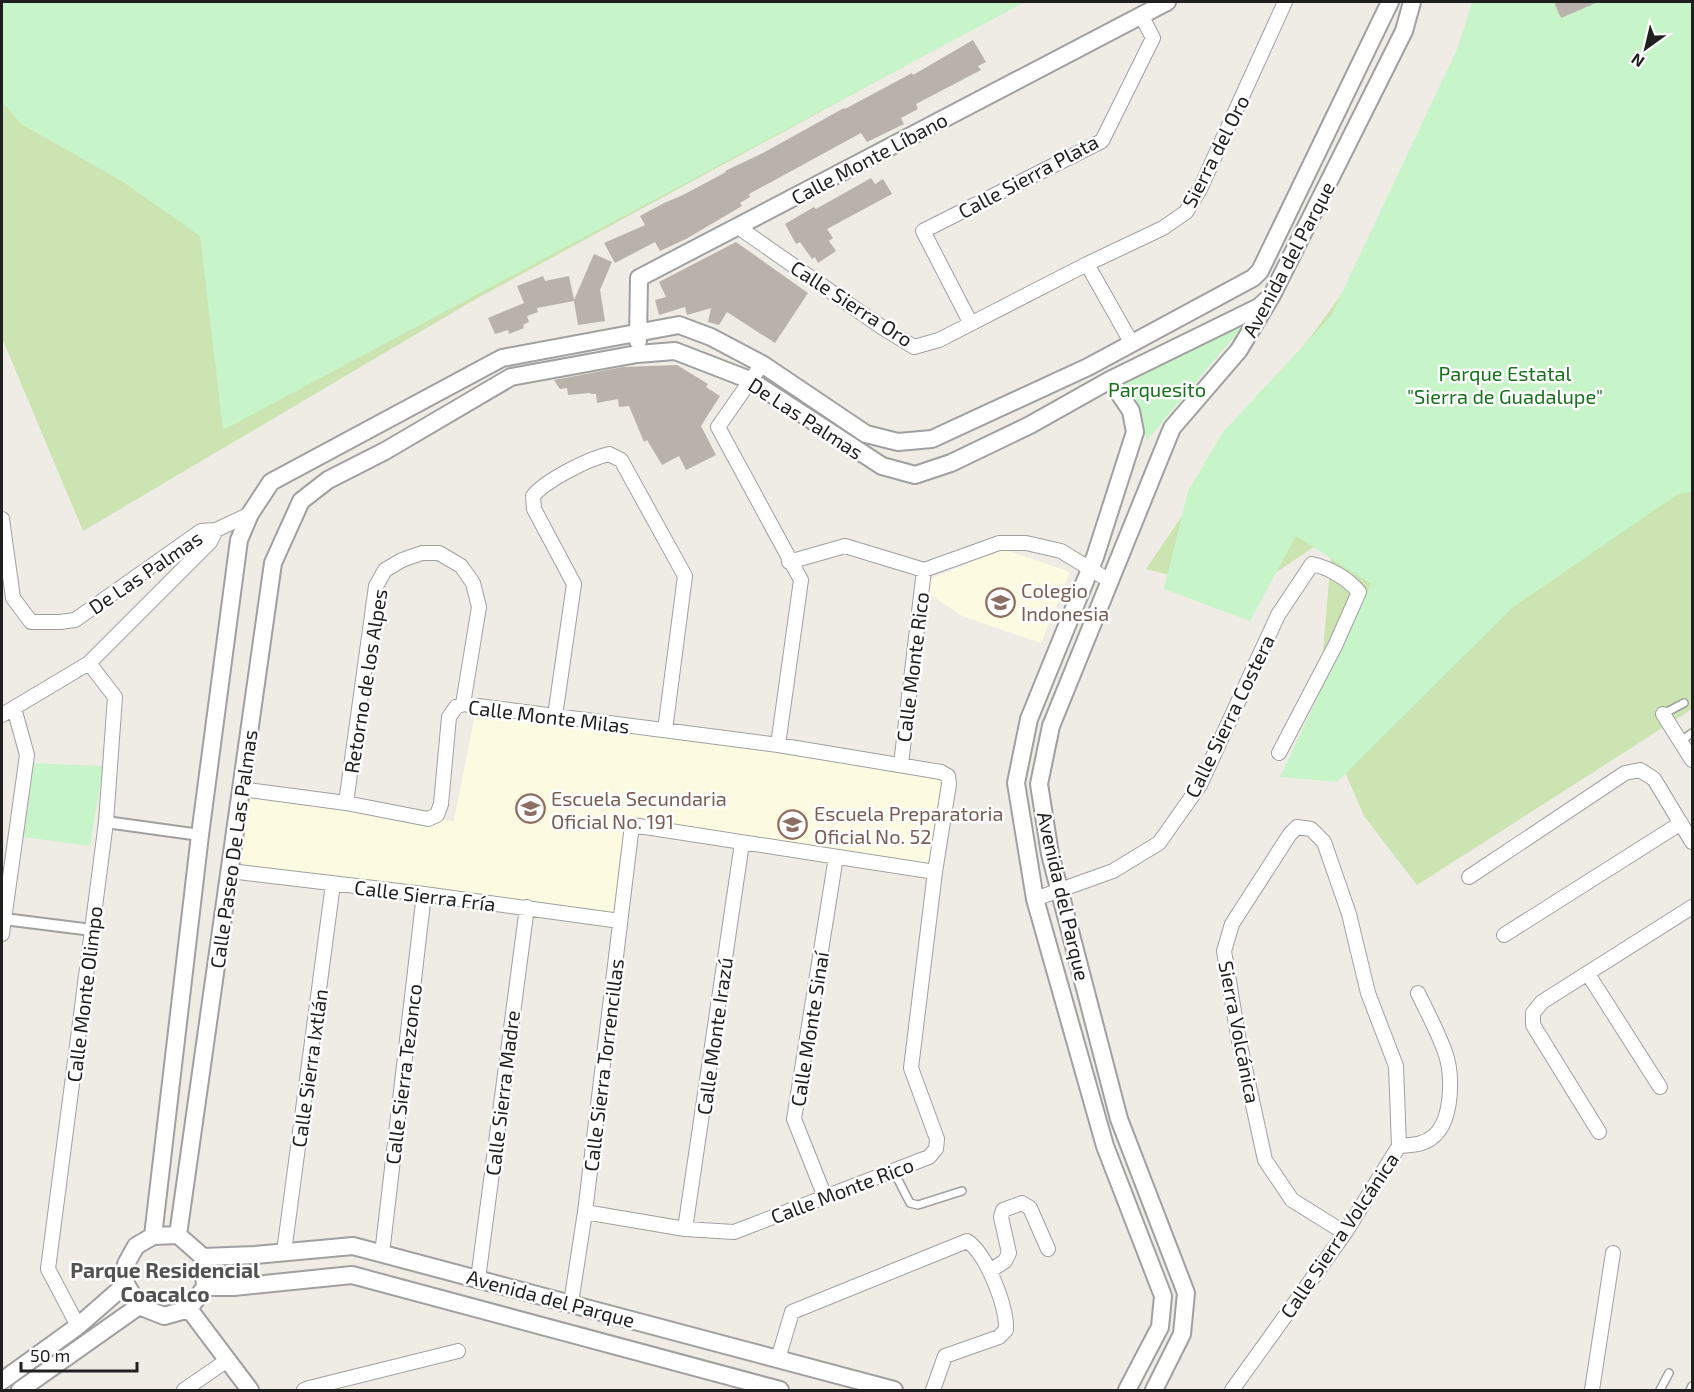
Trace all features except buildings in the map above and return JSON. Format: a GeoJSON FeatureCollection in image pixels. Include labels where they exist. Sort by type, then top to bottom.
{"type":"FeatureCollection","features":[{"type":"Feature","properties":{"kind":"street","name":"Calle Monte Líbano"},"geometry":{"type":"LineString","coordinates":[[637,354],[639,278],[1167,2]]}},
{"type":"Feature","properties":{"kind":"street","name":"Sierra del Oro"},"geometry":{"type":"LineString","coordinates":[[970,322],[1163,228],[1186,212],[1200,189],[1285,2]]}},
{"type":"Feature","properties":{"kind":"street","name":"Avenida del Parque"},"geometry":{"type":"LineString","coordinates":[[1088,367],[1253,278],[1260,272],[1390,2]]}},
{"type":"Feature","properties":{"kind":"street","name":"Avenida del Parque"},"geometry":{"type":"LineString","coordinates":[[1154,1390],[1182,1334],[1186,1293],[1119,1119],[1059,892],[1050,854],[1039,784],[1051,726],[1172,428],[1239,350],[1272,295],[1404,31],[1412,2]]}},
{"type":"Feature","properties":{"kind":"street","name":"Calle Sierra Plata"},"geometry":{"type":"LineString","coordinates":[[970,322],[923,231],[1102,141],[1153,38],[1141,15]]}},
{"type":"Feature","properties":{"kind":"street"},"geometry":{"type":"LineString","coordinates":[[1290,211],[1310,220]]}},
{"type":"Feature","properties":{"kind":"street","name":"Calle Sierra Oro"},"geometry":{"type":"LineString","coordinates":[[738,226],[883,328],[914,347],[939,340],[970,322]]}},
{"type":"Feature","properties":{"kind":"street"},"geometry":{"type":"LineString","coordinates":[[1087,264],[1131,342]]}},
{"type":"Feature","properties":{"kind":"street","name":"De Las Palmas"},"geometry":{"type":"LineString","coordinates":[[328,480],[385,451],[511,377],[637,354],[675,351],[750,380],[882,466],[915,475],[951,463],[1030,425],[1110,380],[1259,307],[1272,295]]}},
{"type":"Feature","properties":{"kind":"street","name":"De Las Palmas"},"geometry":{"type":"LineString","coordinates":[[2,519],[13,598],[31,622],[75,620],[201,531],[216,530],[250,514],[271,482],[502,358],[679,325],[711,337],[762,364],[866,434],[898,442],[932,439],[1088,367]]}},
{"type":"Feature","properties":{"kind":"street"},"geometry":{"type":"LineString","coordinates":[[502,358],[511,377]]}},
{"type":"Feature","properties":{"kind":"street"},"geometry":{"type":"LineString","coordinates":[[762,364],[718,427],[789,562],[801,580],[778,746]]}},
{"type":"Feature","properties":{"kind":"street","name":"Avenida del Parque"},"geometry":{"type":"LineString","coordinates":[[1110,380],[1131,411],[1136,432],[1090,569],[1029,719],[1016,783],[1035,899],[1105,1146],[1163,1296],[1160,1327],[1127,1390]]}},
{"type":"Feature","properties":{"kind":"street"},"geometry":{"type":"LineString","coordinates":[[1017,400],[1030,425]]}},
{"type":"Feature","properties":{"kind":"street"},"geometry":{"type":"LineString","coordinates":[[555,716],[574,584],[534,509],[532,496],[541,487],[598,457],[609,454],[621,460],[685,576],[665,730]]}},
{"type":"Feature","properties":{"kind":"street","name":"Calle Paseo De Las Palmas"},"geometry":{"type":"LineString","coordinates":[[178,1235],[273,563],[301,501],[328,480]]}},
{"type":"Feature","properties":{"kind":"street","name":"Calle Paseo De Las Palmas"},"geometry":{"type":"LineString","coordinates":[[153,1236],[200,835],[239,540],[250,514]]}},
{"type":"Feature","properties":{"kind":"street"},"geometry":{"type":"LineString","coordinates":[[2,934],[27,755],[8,712],[88,663],[210,542],[216,530]]}},
{"type":"Feature","properties":{"kind":"street","name":"Calle Monte Rico"},"geometry":{"type":"LineString","coordinates":[[789,562],[845,546],[924,570],[999,543],[1026,543],[1061,551],[1110,581]]}},
{"type":"Feature","properties":{"kind":"street","name":"Retorno de los Alpes"},"geometry":{"type":"LineString","coordinates":[[346,803],[376,586],[386,570],[402,560],[422,553],[439,553],[461,566],[473,583],[479,607],[463,704]]}},
{"type":"Feature","properties":{"kind":"street","name":"Calle Sierra Costera"},"geometry":{"type":"LineString","coordinates":[[1035,899],[1059,892],[1113,870],[1159,843],[1200,785],[1278,615],[1312,564],[1322,566],[1352,583],[1359,592],[1335,646],[1279,753]]}},
{"type":"Feature","properties":{"kind":"street","name":"Calle Monte Rico"},"geometry":{"type":"LineString","coordinates":[[901,765],[924,570]]}},
{"type":"Feature","properties":{"kind":"street","name":"Calle Monte Olimpo"},"geometry":{"type":"LineString","coordinates":[[78,1326],[48,1269],[106,822],[115,697],[88,663]]}},
{"type":"Feature","properties":{"kind":"street","name":"Calle Monte Milas"},"geometry":{"type":"LineString","coordinates":[[241,789],[346,803],[428,819],[437,815],[441,804],[449,717],[456,707],[463,704],[778,746],[941,772],[948,776]]}},
{"type":"Feature","properties":{"kind":"street"},"geometry":{"type":"LineString","coordinates":[[1664,714],[1687,737],[1692,760]]}},
{"type":"Feature","properties":{"kind":"street"},"geometry":{"type":"LineString","coordinates":[[1469,877],[1625,773],[1640,770],[1654,779],[1692,842]]}},
{"type":"Feature","properties":{"kind":"street","name":"Calle Monte Rico"},"geometry":{"type":"LineString","coordinates":[[585,1212],[685,1229],[734,1232],[928,1157],[936,1149],[937,1139],[911,1068],[935,872],[949,784],[948,776]]}},
{"type":"Feature","properties":{"kind":"street"},"geometry":{"type":"LineString","coordinates":[[106,822],[200,835]]}},
{"type":"Feature","properties":{"kind":"street"},"geometry":{"type":"LineString","coordinates":[[1504,935],[1681,823]]}},
{"type":"Feature","properties":{"kind":"street","name":"Calle Sierra Torrencillas"},"geometry":{"type":"LineString","coordinates":[[571,1303],[585,1212],[632,825],[742,843]]}},
{"type":"Feature","properties":{"kind":"street","name":"Sierra Volcánica"},"geometry":{"type":"LineString","coordinates":[[1311,829],[1297,827],[1290,834],[1232,924],[1224,951],[1238,1036],[1265,1160],[1292,1200],[1345,1233]]}},
{"type":"Feature","properties":{"kind":"street","name":"Calle Sierra Volcánica"},"geometry":{"type":"LineString","coordinates":[[1232,1390],[1345,1233],[1399,1146],[1396,1066],[1368,993],[1349,914],[1324,842],[1311,829]]}},
{"type":"Feature","properties":{"kind":"street"},"geometry":{"type":"LineString","coordinates":[[742,843],[935,872]]}},
{"type":"Feature","properties":{"kind":"street","name":"Calle Monte Irazú"},"geometry":{"type":"LineString","coordinates":[[685,1229],[742,843]]}},
{"type":"Feature","properties":{"kind":"street","name":"Calle Monte Sinaí"},"geometry":{"type":"LineString","coordinates":[[825,1197],[794,1119],[836,857]]}},
{"type":"Feature","properties":{"kind":"street","name":"Calle Sierra Fría"},"geometry":{"type":"LineString","coordinates":[[230,871],[424,894],[620,921]]}},
{"type":"Feature","properties":{"kind":"street","name":"Calle Sierra Ixtlán"},"geometry":{"type":"LineString","coordinates":[[284,1252],[333,884]]}},
{"type":"Feature","properties":{"kind":"street","name":"Calle Sierra Tezonco"},"geometry":{"type":"LineString","coordinates":[[382,1254],[424,894]]}},
{"type":"Feature","properties":{"kind":"street"},"geometry":{"type":"LineString","coordinates":[[1599,1132],[1533,1025],[1533,1012],[1542,1002],[1692,907]]}},
{"type":"Feature","properties":{"kind":"street","name":"Calle Sierra Madre"},"geometry":{"type":"LineString","coordinates":[[478,1279],[527,908]]}},
{"type":"Feature","properties":{"kind":"street"},"geometry":{"type":"LineString","coordinates":[[4,919],[93,930]]}},
{"type":"Feature","properties":{"kind":"street"},"geometry":{"type":"LineString","coordinates":[[1588,974],[1660,1087]]}},
{"type":"Feature","properties":{"kind":"street"},"geometry":{"type":"LineString","coordinates":[[1399,1146],[1417,1145],[1435,1135],[1444,1119],[1449,1102],[1446,1054],[1418,993]]}},
{"type":"Feature","properties":{"kind":"street"},"geometry":{"type":"LineString","coordinates":[[1105,1146],[1126,1137]]}},
{"type":"Feature","properties":{"kind":"street"},"geometry":{"type":"LineString","coordinates":[[990,1271],[1005,1261],[1010,1253],[1001,1217],[1003,1210],[1023,1203],[1030,1208],[1048,1250]]}},
{"type":"Feature","properties":{"kind":"street"},"geometry":{"type":"LineString","coordinates":[[178,1235],[203,1257],[205,1287],[189,1309],[164,1316],[139,1306],[126,1284],[126,1264],[136,1246],[153,1236],[178,1235]]}},
{"type":"Feature","properties":{"kind":"street"},"geometry":{"type":"LineString","coordinates":[[778,1359],[792,1312],[967,1241],[975,1246],[990,1271],[1007,1319],[1006,1330],[999,1337],[945,1356],[933,1390]]}},
{"type":"Feature","properties":{"kind":"street","name":"Avenida del Parque"},"geometry":{"type":"LineString","coordinates":[[203,1257],[352,1246],[894,1390]]}},
{"type":"Feature","properties":{"kind":"street"},"geometry":{"type":"LineString","coordinates":[[1592,1390],[1613,1253]]}},
{"type":"Feature","properties":{"kind":"street","name":"Avenida del Parque"},"geometry":{"type":"LineString","coordinates":[[205,1287],[234,1287],[352,1275],[780,1390]]}},
{"type":"Feature","properties":{"kind":"street"},"geometry":{"type":"LineString","coordinates":[[2,1381],[78,1326],[126,1284]]}},
{"type":"Feature","properties":{"kind":"street"},"geometry":{"type":"LineString","coordinates":[[20,1390],[139,1306]]}},
{"type":"Feature","properties":{"kind":"street"},"geometry":{"type":"LineString","coordinates":[[189,1309],[250,1390]]}},
{"type":"Feature","properties":{"kind":"street"},"geometry":{"type":"LineString","coordinates":[[304,1390],[458,1351]]}},
{"type":"Feature","properties":{"kind":"street"},"geometry":{"type":"LineString","coordinates":[[184,1390],[226,1361]]}},
{"type":"Feature","properties":{"kind":"lane"},"geometry":{"type":"LineString","coordinates":[[1664,714],[1684,703]]}},
{"type":"Feature","properties":{"kind":"lane"},"geometry":{"type":"LineString","coordinates":[[893,1170],[910,1203],[918,1205],[962,1191]]}},
{"type":"Feature","properties":{"kind":"lane"},"geometry":{"type":"LineString","coordinates":[[1660,1390],[1669,1373]]}},
{"type":"Feature","properties":{"kind":"lane"},"geometry":{"type":"LineString","coordinates":[[1690,1390],[1692,1386]]}},
{"type":"Feature","properties":{"kind":"shaded area","name":"Colegio Indonesia"},"geometry":{"type":"Polygon","coordinates":[[[1004,549],[1070,572],[1041,643],[962,616],[922,589],[933,578],[1004,549]]]}},
{"type":"Feature","properties":{"kind":"shaded area"},"geometry":{"type":"Polygon","coordinates":[[[476,709],[946,776],[933,869],[629,822],[617,918],[239,870],[249,798],[454,821],[476,709]]]}},
{"type":"Feature","properties":{"kind":"green space"},"geometry":{"type":"Polygon","coordinates":[[[2,2],[1022,2],[474,300],[83,531],[2,338],[2,2]]]}},
{"type":"Feature","properties":{"kind":"green space"},"geometry":{"type":"Polygon","coordinates":[[[2,2],[1025,2],[223,430],[200,236],[123,182],[21,124],[2,102],[2,2]]]}},
{"type":"Feature","properties":{"kind":"green space","name":"Parque Estatal \"Sierra de Guadalupe\""},"geometry":{"type":"Polygon","coordinates":[[[1472,2],[1692,2],[1692,492],[1678,494],[1512,608],[1337,782],[1280,777],[1371,584],[1296,536],[1250,621],[1164,589],[1188,491],[1223,432],[1331,316],[1460,43],[1472,2]]]}},
{"type":"Feature","properties":{"kind":"green space","name":"Parque Estatal \"Sierra de Guadalupe\""},"geometry":{"type":"Polygon","coordinates":[[[1474,2],[1692,2],[1692,709],[1417,885],[1364,816],[1318,709],[1333,534],[1244,594],[1146,569],[1216,466],[1396,220],[1474,2]]]}},
{"type":"Feature","properties":{"kind":"green space","name":"Parquesito"},"geometry":{"type":"Polygon","coordinates":[[[1254,313],[1147,440],[1137,407],[1114,380],[1254,313]]]}},
{"type":"Feature","properties":{"kind":"green space"},"geometry":{"type":"Polygon","coordinates":[[[26,763],[103,766],[90,846],[16,836],[26,763]]]}},
{"type":"Feature","properties":{"kind":"place","name":"Colegio Indonesia"},"geometry":{"type":"Point","coordinates":[1000,602]}},
{"type":"Feature","properties":{"kind":"place","name":"Escuela Secundaria Oficial No. 191"},"geometry":{"type":"Point","coordinates":[530,809]}},
{"type":"Feature","properties":{"kind":"place","name":"Escuela Preparatoria Oficial No. 52"},"geometry":{"type":"Point","coordinates":[793,824]}},
{"type":"Feature","properties":{"kind":"district","name":"Parque Residencial Coacalco"},"geometry":{"type":"Point","coordinates":[165,1281]}}]}
